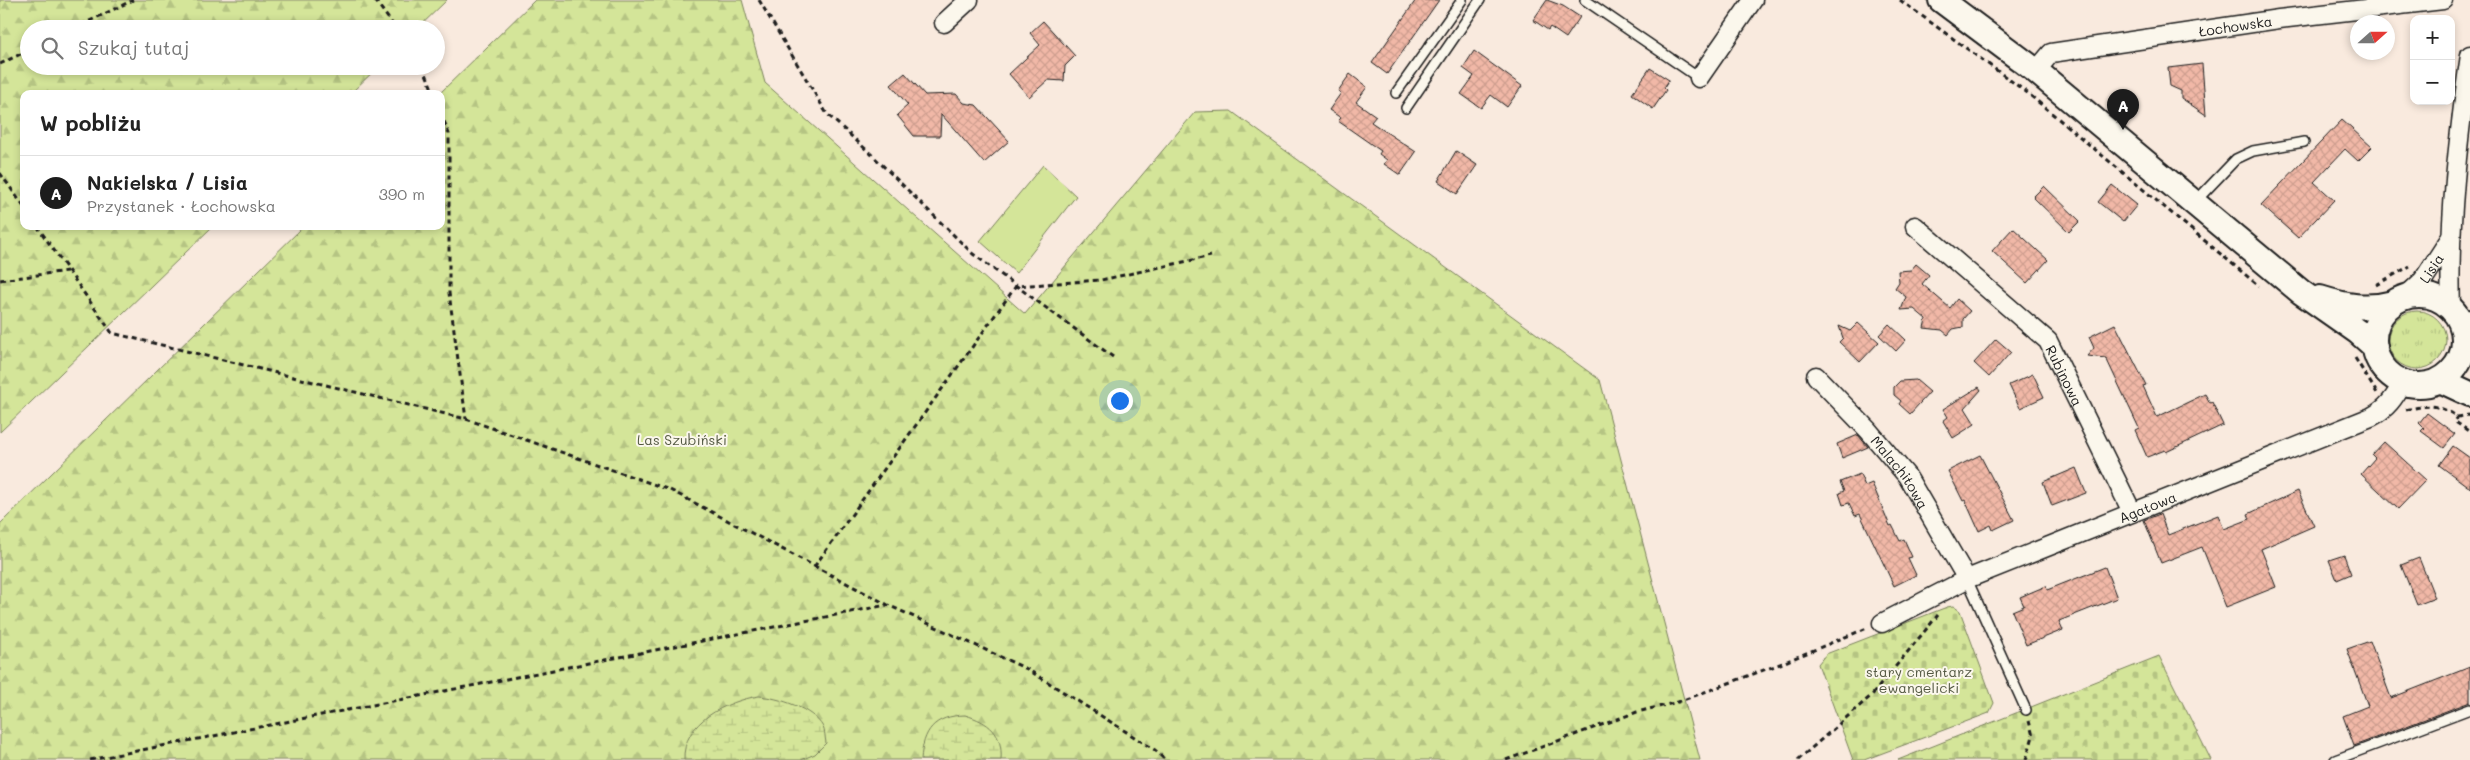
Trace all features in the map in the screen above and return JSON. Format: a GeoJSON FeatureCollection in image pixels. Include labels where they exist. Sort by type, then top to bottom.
{"type":"FeatureCollection","features":[{"type":"Feature","properties":{"kind":"main road"},"geometry":{"type":"LineString","coordinates":[[1941,0],[2036,71],[2301,292],[2358,332],[2364,351],[2384,369],[2403,382],[2418,385],[2440,380],[2455,367],[2465,364],[2461,317],[2442,301],[2430,296],[2418,295],[2378,307],[2356,307],[2301,292]]}},
{"type":"Feature","properties":{"kind":"main road"},"geometry":{"type":"LineString","coordinates":[[2364,351],[2384,312],[2399,300]]}},
{"type":"Feature","properties":{"kind":"main road"},"geometry":{"type":"LineString","coordinates":[[2440,380],[2470,394]]}},
{"type":"Feature","properties":{"kind":"street"},"geometry":{"type":"LineString","coordinates":[[944,23],[969,0]]}},
{"type":"Feature","properties":{"kind":"street"},"geometry":{"type":"LineString","coordinates":[[1699,78],[1753,0]]}},
{"type":"Feature","properties":{"kind":"street","name":"Łochowska"},"geometry":{"type":"LineString","coordinates":[[2036,71],[2051,53],[2279,19],[2443,0]]}},
{"type":"Feature","properties":{"kind":"street","name":"Lisia"},"geometry":{"type":"LineString","coordinates":[[2461,317],[2452,237],[2464,99],[2470,55]]}},
{"type":"Feature","properties":{"kind":"street","name":"Rubinowa"},"geometry":{"type":"LineString","coordinates":[[1915,226],[2048,341],[2132,512]]}},
{"type":"Feature","properties":{"kind":"street","name":"Lisia"},"geometry":{"type":"LineString","coordinates":[[2399,300],[2423,280],[2452,237]]}},
{"type":"Feature","properties":{"kind":"street","name":"Malachitowa"},"geometry":{"type":"LineString","coordinates":[[1816,376],[1868,430],[1906,476],[1967,579]]}},
{"type":"Feature","properties":{"kind":"street","name":"Agatowa"},"geometry":{"type":"LineString","coordinates":[[1882,622],[1967,579],[2132,512],[2248,468],[2371,417],[2394,399],[2403,382]]}},
{"type":"Feature","properties":{"kind":"lane"},"geometry":{"type":"LineString","coordinates":[[1396,93],[1462,0]]}},
{"type":"Feature","properties":{"kind":"lane"},"geometry":{"type":"LineString","coordinates":[[1406,108],[1480,0]]}},
{"type":"Feature","properties":{"kind":"lane"},"geometry":{"type":"LineString","coordinates":[[1585,0],[1699,78]]}},
{"type":"Feature","properties":{"kind":"lane"},"geometry":{"type":"LineString","coordinates":[[2194,203],[2236,159],[2253,151],[2304,142]]}},
{"type":"Feature","properties":{"kind":"lane"},"geometry":{"type":"LineString","coordinates":[[1967,579],[2026,710]]}},
{"type":"Feature","properties":{"kind":"lane"},"geometry":{"type":"LineString","coordinates":[[2335,760],[2470,709]]}},
{"type":"Feature","properties":{"kind":"path"},"geometry":{"type":"LineString","coordinates":[[92,20],[133,0]]}},
{"type":"Feature","properties":{"kind":"path"},"geometry":{"type":"LineString","coordinates":[[375,0],[389,20]]}},
{"type":"Feature","properties":{"kind":"path"},"geometry":{"type":"LineString","coordinates":[[759,0],[827,114],[870,153],[973,254],[1113,357]]}},
{"type":"Feature","properties":{"kind":"path"},"geometry":{"type":"LineString","coordinates":[[1900,0],[2025,91],[2262,288]]}},
{"type":"Feature","properties":{"kind":"path"},"geometry":{"type":"LineString","coordinates":[[0,64],[20,54]]}},
{"type":"Feature","properties":{"kind":"path"},"geometry":{"type":"LineString","coordinates":[[427,75],[432,90]]}},
{"type":"Feature","properties":{"kind":"path"},"geometry":{"type":"LineString","coordinates":[[445,122],[450,134],[449,294],[466,419]]}},
{"type":"Feature","properties":{"kind":"path"},"geometry":{"type":"LineString","coordinates":[[0,173],[20,201]]}},
{"type":"Feature","properties":{"kind":"path"},"geometry":{"type":"LineString","coordinates":[[39,230],[112,333],[466,419],[670,490],[888,605],[1027,669],[1155,750],[1165,760]]}},
{"type":"Feature","properties":{"kind":"path"},"geometry":{"type":"LineString","coordinates":[[1016,286],[1101,280],[1211,256]]}},
{"type":"Feature","properties":{"kind":"path"},"geometry":{"type":"LineString","coordinates":[[0,280],[67,271]]}},
{"type":"Feature","properties":{"kind":"path"},"geometry":{"type":"LineString","coordinates":[[814,567],[1016,286]]}},
{"type":"Feature","properties":{"kind":"path"},"geometry":{"type":"LineString","coordinates":[[2364,351],[2386,407],[2399,413],[2421,406],[2437,405],[2458,417]]}},
{"type":"Feature","properties":{"kind":"path"},"geometry":{"type":"LineString","coordinates":[[2470,414],[2458,417],[2454,421],[2470,432]]}},
{"type":"Feature","properties":{"kind":"path"},"geometry":{"type":"LineString","coordinates":[[90,760],[888,605]]}},
{"type":"Feature","properties":{"kind":"path"},"geometry":{"type":"LineString","coordinates":[[1798,760],[1872,694],[1943,608]]}},
{"type":"Feature","properties":{"kind":"path"},"geometry":{"type":"LineString","coordinates":[[1506,760],[1637,712],[1678,702],[1771,668],[1882,622]]}},
{"type":"Feature","properties":{"kind":"path"},"geometry":{"type":"LineString","coordinates":[[2026,710],[2033,736],[2026,760]]}},
{"type":"Feature","properties":{"kind":"green space"},"geometry":{"type":"Polygon","coordinates":[[[0,0],[447,0],[426,20],[20,20],[20,75],[370,75],[354,90],[20,90],[20,230],[209,230],[0,432],[0,0]]]}},
{"type":"Feature","properties":{"kind":"green space","name":"Las Szubiński"},"geometry":{"type":"Polygon","coordinates":[[[535,0],[742,0],[765,83],[1025,314],[1195,112],[1231,111],[1600,380],[1700,760],[0,760],[0,524],[300,230],[445,230],[445,90],[443,90],[535,0]]]}},
{"type":"Feature","properties":{"kind":"green space"},"geometry":{"type":"Polygon","coordinates":[[[1043,165],[1076,196],[1016,273],[980,241],[1043,165]]]}},
{"type":"Feature","properties":{"kind":"green space"},"geometry":{"type":"Polygon","coordinates":[[[2411,311],[2423,311],[2438,319],[2446,334],[2446,346],[2438,361],[2423,369],[2411,369],[2396,361],[2388,346],[2388,334],[2396,319],[2411,311]]]}},
{"type":"Feature","properties":{"kind":"green space","name":"stary cmentarz ewangelicki"},"geometry":{"type":"Polygon","coordinates":[[[1953,606],[1960,611],[1994,703],[1989,713],[1864,760],[1853,760],[1818,664],[1826,654],[1953,606]]]}},
{"type":"Feature","properties":{"kind":"green space"},"geometry":{"type":"Polygon","coordinates":[[[2159,656],[2211,760],[1898,760],[2159,656]]]}},
{"type":"Feature","properties":{"kind":"green space"},"geometry":{"type":"Polygon","coordinates":[[[759,696],[794,705],[811,714],[823,727],[826,743],[815,754],[801,760],[684,760],[685,747],[690,735],[698,724],[721,708],[759,696]]]}},
{"type":"Feature","properties":{"kind":"green space"},"geometry":{"type":"Polygon","coordinates":[[[965,715],[981,721],[993,730],[1000,743],[1001,760],[921,760],[924,740],[932,727],[945,718],[965,715]]]}},
{"type":"Feature","properties":{"kind":"building"},"geometry":{"type":"Polygon","coordinates":[[[1416,0],[1439,0],[1387,74],[1372,63],[1416,0]]]}},
{"type":"Feature","properties":{"kind":"building"},"geometry":{"type":"Polygon","coordinates":[[[1547,0],[1563,6],[1580,17],[1566,38],[1550,27],[1548,30],[1533,20],[1547,0]]]}},
{"type":"Feature","properties":{"kind":"building"},"geometry":{"type":"Polygon","coordinates":[[[1043,21],[1075,56],[1065,66],[1064,81],[1048,80],[1029,97],[1009,74],[1040,45],[1030,33],[1043,21]]]}},
{"type":"Feature","properties":{"kind":"building"},"geometry":{"type":"Polygon","coordinates":[[[1474,51],[1522,86],[1507,107],[1491,95],[1481,108],[1461,94],[1474,76],[1463,68],[1474,51]]]}},
{"type":"Feature","properties":{"kind":"building"},"geometry":{"type":"Polygon","coordinates":[[[2202,64],[2206,115],[2181,98],[2181,91],[2170,86],[2168,68],[2202,64]]]}},
{"type":"Feature","properties":{"kind":"building"},"geometry":{"type":"Polygon","coordinates":[[[1650,68],[1669,80],[1664,88],[1666,90],[1653,109],[1632,94],[1650,68]]]}},
{"type":"Feature","properties":{"kind":"building"},"geometry":{"type":"Polygon","coordinates":[[[905,73],[925,95],[956,94],[964,103],[976,105],[1009,141],[984,163],[941,114],[940,136],[914,136],[897,115],[908,105],[891,85],[905,73]]]}},
{"type":"Feature","properties":{"kind":"building"},"geometry":{"type":"Polygon","coordinates":[[[1350,74],[1367,87],[1356,102],[1376,116],[1371,122],[1416,152],[1400,175],[1384,164],[1387,160],[1379,154],[1381,151],[1338,121],[1341,118],[1329,110],[1341,93],[1338,91],[1350,74]]]}},
{"type":"Feature","properties":{"kind":"building"},"geometry":{"type":"Polygon","coordinates":[[[2342,120],[2372,147],[2358,161],[2345,149],[2314,182],[2334,200],[2298,238],[2261,205],[2342,120]]]}},
{"type":"Feature","properties":{"kind":"building"},"geometry":{"type":"Polygon","coordinates":[[[1456,151],[1477,165],[1457,194],[1438,181],[1456,151]]]}},
{"type":"Feature","properties":{"kind":"building"},"geometry":{"type":"Polygon","coordinates":[[[2112,185],[2137,205],[2123,222],[2098,202],[2112,185]]]}},
{"type":"Feature","properties":{"kind":"building"},"geometry":{"type":"Polygon","coordinates":[[[2044,186],[2080,221],[2069,232],[2033,197],[2044,186]]]}},
{"type":"Feature","properties":{"kind":"building"},"geometry":{"type":"Polygon","coordinates":[[[2013,228],[2048,260],[2027,283],[1992,251],[2013,228]]]}},
{"type":"Feature","properties":{"kind":"building"},"geometry":{"type":"Polygon","coordinates":[[[1916,264],[1929,275],[1922,284],[1950,308],[1957,299],[1970,311],[1963,319],[1963,327],[1953,329],[1948,335],[1942,330],[1924,328],[1926,319],[1914,309],[1901,310],[1906,297],[1895,288],[1899,282],[1898,271],[1911,270],[1916,264]]]}},
{"type":"Feature","properties":{"kind":"building"},"geometry":{"type":"Polygon","coordinates":[[[1858,323],[1879,342],[1860,362],[1839,342],[1843,338],[1839,326],[1850,331],[1858,323]]]}},
{"type":"Feature","properties":{"kind":"building"},"geometry":{"type":"Polygon","coordinates":[[[1889,324],[1906,340],[1896,351],[1879,335],[1889,324]]]}},
{"type":"Feature","properties":{"kind":"building"},"geometry":{"type":"Polygon","coordinates":[[[2115,324],[2146,385],[2143,386],[2157,417],[2205,394],[2210,403],[2212,402],[2223,425],[2166,452],[2165,450],[2147,457],[2135,430],[2139,428],[2106,358],[2087,356],[2094,348],[2089,337],[2115,324]]]}},
{"type":"Feature","properties":{"kind":"building"},"geometry":{"type":"Polygon","coordinates":[[[1996,339],[2011,352],[1989,377],[1974,363],[1996,339]]]}},
{"type":"Feature","properties":{"kind":"building"},"geometry":{"type":"Polygon","coordinates":[[[2033,374],[2044,397],[2020,408],[2009,385],[2033,374]]]}},
{"type":"Feature","properties":{"kind":"building"},"geometry":{"type":"Polygon","coordinates":[[[1916,380],[1930,392],[1910,414],[1899,404],[1901,401],[1894,395],[1894,387],[1900,381],[1916,380]]]}},
{"type":"Feature","properties":{"kind":"building"},"geometry":{"type":"Polygon","coordinates":[[[1979,387],[1981,390],[1965,408],[1975,424],[1953,438],[1943,421],[1948,417],[1943,409],[1979,387]]]}},
{"type":"Feature","properties":{"kind":"building"},"geometry":{"type":"Polygon","coordinates":[[[2427,413],[2455,434],[2444,448],[2421,431],[2424,428],[2419,423],[2427,413]]]}},
{"type":"Feature","properties":{"kind":"building"},"geometry":{"type":"Polygon","coordinates":[[[1858,435],[1868,447],[1842,458],[1837,444],[1858,435]]]}},
{"type":"Feature","properties":{"kind":"building"},"geometry":{"type":"Polygon","coordinates":[[[2384,442],[2426,480],[2398,509],[2361,474],[2375,458],[2372,455],[2384,442]]]}},
{"type":"Feature","properties":{"kind":"building"},"geometry":{"type":"Polygon","coordinates":[[[2453,446],[2470,458],[2470,488],[2439,465],[2453,446]]]}},
{"type":"Feature","properties":{"kind":"building"},"geometry":{"type":"Polygon","coordinates":[[[1980,455],[2014,520],[1993,530],[1991,525],[1979,531],[1965,500],[1963,501],[1948,471],[1980,455]]]}},
{"type":"Feature","properties":{"kind":"building"},"geometry":{"type":"Polygon","coordinates":[[[2076,468],[2086,493],[2052,506],[2043,482],[2076,468]]]}},
{"type":"Feature","properties":{"kind":"building"},"geometry":{"type":"Polygon","coordinates":[[[1860,474],[1865,486],[1872,483],[1890,526],[1892,525],[1900,541],[1904,539],[1912,557],[1908,558],[1916,575],[1894,586],[1860,514],[1855,516],[1849,503],[1843,505],[1839,493],[1844,491],[1840,482],[1860,474]]]}},
{"type":"Feature","properties":{"kind":"building"},"geometry":{"type":"Polygon","coordinates":[[[2298,491],[2314,526],[2261,549],[2276,587],[2226,607],[2202,547],[2161,563],[2144,520],[2160,514],[2168,535],[2218,515],[2224,529],[2250,519],[2248,514],[2298,491]]]}},
{"type":"Feature","properties":{"kind":"building"},"geometry":{"type":"Polygon","coordinates":[[[2344,555],[2351,574],[2337,580],[2329,560],[2344,555]]]}},
{"type":"Feature","properties":{"kind":"building"},"geometry":{"type":"Polygon","coordinates":[[[2419,558],[2435,598],[2417,605],[2401,565],[2419,558]]]}},
{"type":"Feature","properties":{"kind":"building"},"geometry":{"type":"Polygon","coordinates":[[[2105,567],[2117,598],[2059,621],[2063,630],[2026,645],[2012,611],[2024,606],[2020,597],[2046,586],[2047,590],[2105,567]]]}},
{"type":"Feature","properties":{"kind":"building"},"geometry":{"type":"Polygon","coordinates":[[[2370,641],[2391,698],[2470,667],[2470,702],[2354,746],[2343,716],[2368,706],[2347,649],[2370,641]]]}},
{"type":"Feature","properties":{"kind":"place","name":"Nakielska / Lisia"},"geometry":{"type":"Point","coordinates":[2123,130]}}]}
